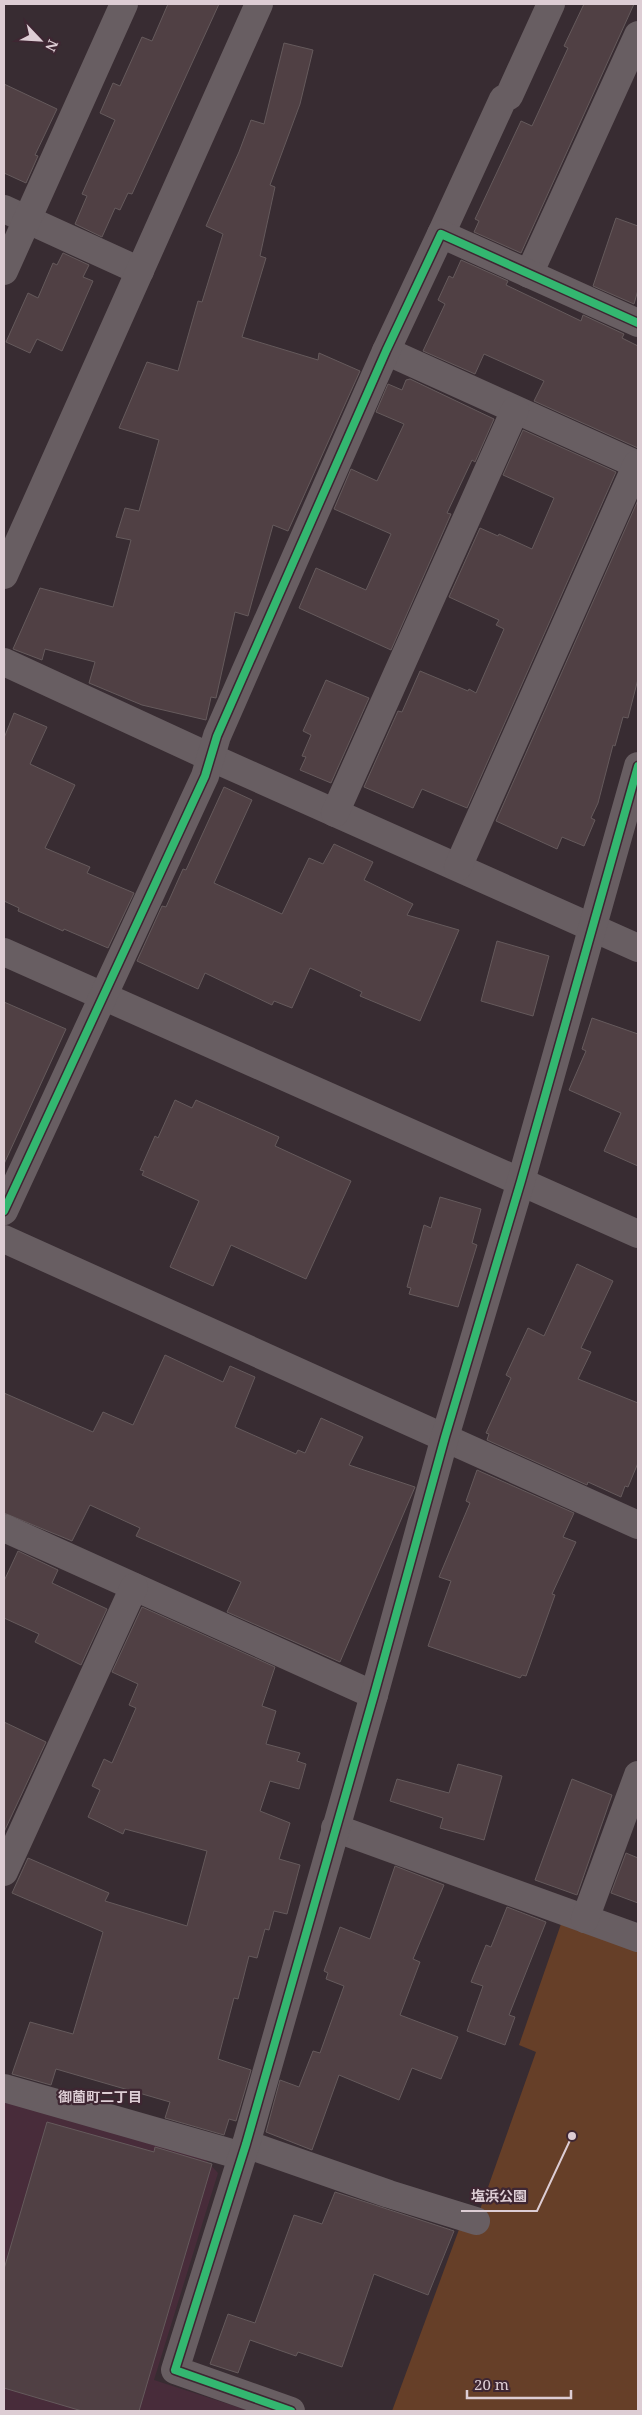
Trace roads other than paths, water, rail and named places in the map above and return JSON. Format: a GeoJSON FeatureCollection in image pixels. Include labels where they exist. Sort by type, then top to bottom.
{"type":"FeatureCollection","features":[{"type":"Feature","properties":{"kind":"street"},"geometry":{"type":"LineString","coordinates":[[4,271],[15,215],[124,4]]}},
{"type":"Feature","properties":{"kind":"street"},"geometry":{"type":"LineString","coordinates":[[4,575],[260,4]]}},
{"type":"Feature","properties":{"kind":"street"},"geometry":{"type":"LineString","coordinates":[[4,1211],[205,776],[217,736],[386,351],[503,99],[509,96],[551,4]]}},
{"type":"Feature","properties":{"kind":"street"},"geometry":{"type":"LineString","coordinates":[[529,274],[638,35]]}},
{"type":"Feature","properties":{"kind":"street"},"geometry":{"type":"LineString","coordinates":[[15,215],[140,271]]}},
{"type":"Feature","properties":{"kind":"street"},"geometry":{"type":"LineString","coordinates":[[441,234],[638,323]]}},
{"type":"Feature","properties":{"kind":"street"},"geometry":{"type":"LineString","coordinates":[[386,351],[638,464],[458,867]]}},
{"type":"Feature","properties":{"kind":"street"},"geometry":{"type":"LineString","coordinates":[[335,813],[515,410]]}},
{"type":"Feature","properties":{"kind":"street"},"geometry":{"type":"LineString","coordinates":[[4,662],[210,758],[638,948]]}},
{"type":"Feature","properties":{"kind":"street"},"geometry":{"type":"LineString","coordinates":[[291,2411],[175,2370],[244,2150],[374,1694],[445,1436],[521,1182],[638,766]]}},
{"type":"Feature","properties":{"kind":"street"},"geometry":{"type":"LineString","coordinates":[[4,952],[638,1234]]}},
{"type":"Feature","properties":{"kind":"street"},"geometry":{"type":"LineString","coordinates":[[4,1239],[638,1524]]}},
{"type":"Feature","properties":{"kind":"street"},"geometry":{"type":"LineString","coordinates":[[4,1528],[374,1694]]}},
{"type":"Feature","properties":{"kind":"street"},"geometry":{"type":"LineString","coordinates":[[4,1872],[134,1587]]}},
{"type":"Feature","properties":{"kind":"street"},"geometry":{"type":"LineString","coordinates":[[585,1919],[638,1775]]}},
{"type":"Feature","properties":{"kind":"street"},"geometry":{"type":"LineString","coordinates":[[336,1828],[638,1938]]}},
{"type":"Feature","properties":{"kind":"street"},"geometry":{"type":"LineString","coordinates":[[4,2088],[244,2150],[274,2156],[476,2221]]}},
{"type":"Feature","properties":{"kind":"place","name":"塩浜公園"},"geometry":{"type":"Point","coordinates":[572,2136]}},
{"type":"Feature","properties":{"kind":"district","name":"御薗町二丁目"},"geometry":{"type":"Point","coordinates":[100,2096]}}]}
